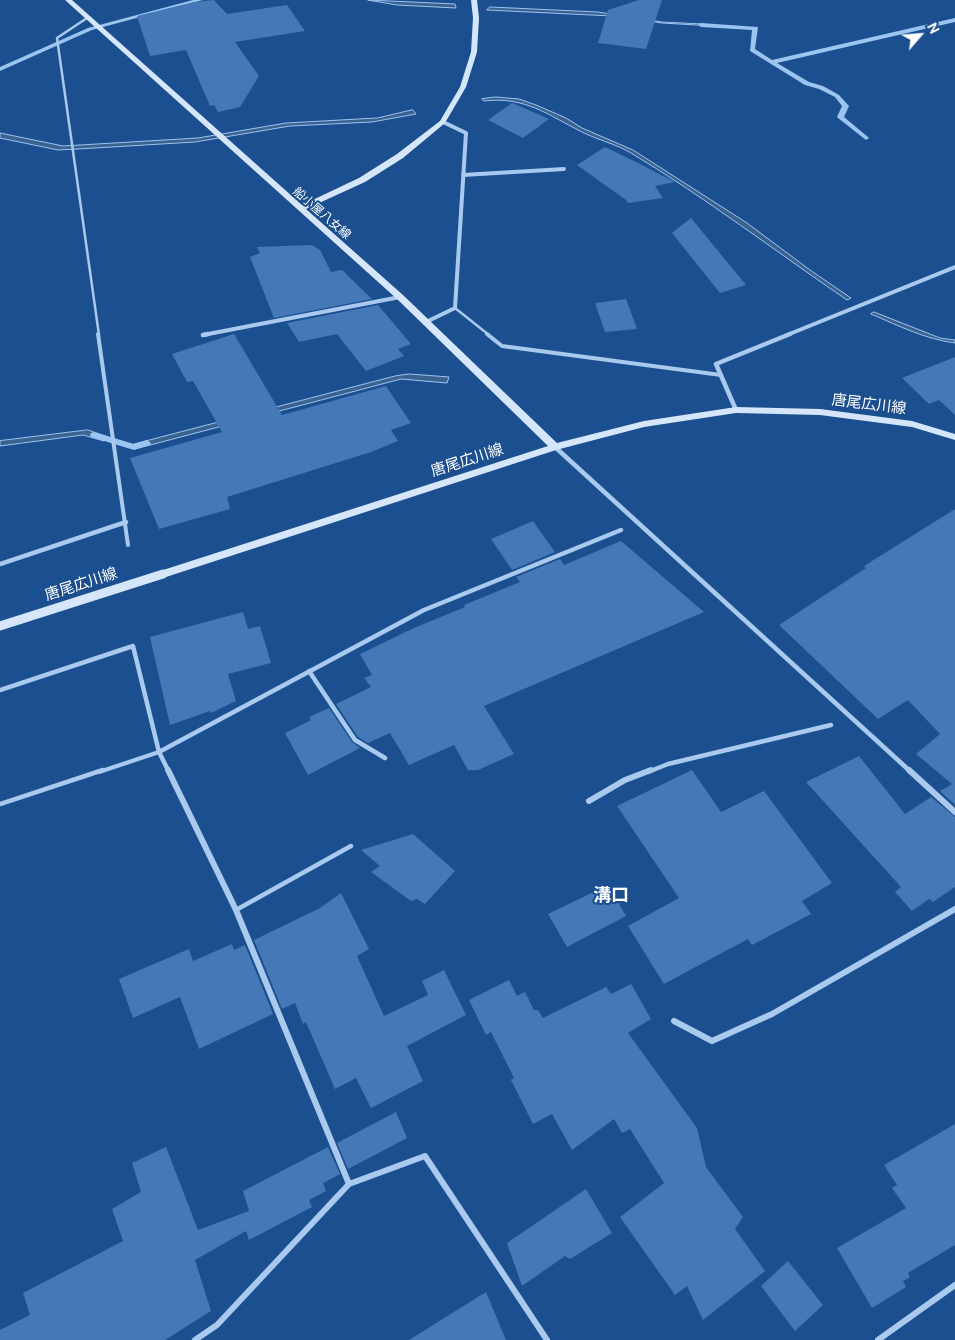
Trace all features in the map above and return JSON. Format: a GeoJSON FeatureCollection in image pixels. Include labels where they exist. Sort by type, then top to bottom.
{"type":"FeatureCollection","features":[{"type":"Feature","properties":{"kind":"main road","name":"船小屋八女線"},"geometry":{"type":"LineString","coordinates":[[68,0],[400,297],[555,447]]}},
{"type":"Feature","properties":{"kind":"main road"},"geometry":{"type":"LineString","coordinates":[[300,209],[362,180],[400,156],[443,122],[463,87],[474,52],[476,18],[474,0]]}},
{"type":"Feature","properties":{"kind":"main road","name":"唐尾広川線"},"geometry":{"type":"LineString","coordinates":[[0,626],[555,447],[644,424],[736,410],[820,412],[912,424],[955,437]]}},
{"type":"Feature","properties":{"kind":"street"},"geometry":{"type":"LineString","coordinates":[[426,322],[455,308],[466,133],[443,122]]}},
{"type":"Feature","properties":{"kind":"street"},"geometry":{"type":"LineString","coordinates":[[463,175],[564,168]]}},
{"type":"Feature","properties":{"kind":"street"},"geometry":{"type":"LineString","coordinates":[[736,410],[716,364],[955,267]]}},
{"type":"Feature","properties":{"kind":"street"},"geometry":{"type":"LineString","coordinates":[[203,335],[400,297]]}},
{"type":"Feature","properties":{"kind":"street"},"geometry":{"type":"LineString","coordinates":[[555,447],[955,812]]}},
{"type":"Feature","properties":{"kind":"street"},"geometry":{"type":"LineString","coordinates":[[0,564],[126,522]]}},
{"type":"Feature","properties":{"kind":"street"},"geometry":{"type":"LineString","coordinates":[[159,752],[424,610],[622,530]]}},
{"type":"Feature","properties":{"kind":"street"},"geometry":{"type":"LineString","coordinates":[[0,690],[133,646],[159,752],[236,910],[349,1184]]}},
{"type":"Feature","properties":{"kind":"street"},"geometry":{"type":"LineString","coordinates":[[309,671],[355,740],[385,758]]}},
{"type":"Feature","properties":{"kind":"street"},"geometry":{"type":"LineString","coordinates":[[589,801],[625,780],[668,764],[831,725]]}},
{"type":"Feature","properties":{"kind":"street"},"geometry":{"type":"LineString","coordinates":[[674,1021],[712,1041],[772,1014],[955,909]]}},
{"type":"Feature","properties":{"kind":"street"},"geometry":{"type":"LineString","coordinates":[[195,1340],[217,1326],[349,1184],[425,1156],[547,1340]]}},
{"type":"Feature","properties":{"kind":"street"},"geometry":{"type":"LineString","coordinates":[[878,1340],[955,1284]]}},
{"type":"Feature","properties":{"kind":"lane"},"geometry":{"type":"LineString","coordinates":[[87,18],[57,38],[128,545]]}},
{"type":"Feature","properties":{"kind":"lane"},"geometry":{"type":"LineString","coordinates":[[455,308],[502,346],[721,375]]}},
{"type":"Feature","properties":{"kind":"lane"},"geometry":{"type":"LineString","coordinates":[[0,804],[159,752]]}},
{"type":"Feature","properties":{"kind":"lane"},"geometry":{"type":"LineString","coordinates":[[236,910],[351,846]]}},
{"type":"Feature","properties":{"kind":"water"},"geometry":{"type":"Polygon","coordinates":[[[368,0],[455,4],[456,8],[397,5],[368,0]]]}},
{"type":"Feature","properties":{"kind":"water"},"geometry":{"type":"Polygon","coordinates":[[[490,7],[598,12],[662,22],[714,26],[662,23],[612,16],[487,10],[490,7]]]}},
{"type":"Feature","properties":{"kind":"water"},"geometry":{"type":"Polygon","coordinates":[[[496,97],[519,99],[536,105],[566,118],[582,128],[633,150],[747,223],[851,298],[847,300],[713,206],[631,153],[582,132],[536,108],[512,101],[484,101],[482,99],[496,97]]]}},
{"type":"Feature","properties":{"kind":"water"},"geometry":{"type":"Polygon","coordinates":[[[413,110],[416,114],[372,122],[290,126],[195,142],[58,150],[0,138],[0,133],[63,146],[198,138],[286,123],[377,118],[413,110]]]}},
{"type":"Feature","properties":{"kind":"water"},"geometry":{"type":"Polygon","coordinates":[[[874,312],[940,338],[955,340],[955,343],[912,332],[871,314],[874,312]]]}},
{"type":"Feature","properties":{"kind":"water"},"geometry":{"type":"Polygon","coordinates":[[[409,374],[449,377],[447,383],[401,379],[135,449],[134,444],[395,376],[409,374]]]}},
{"type":"Feature","properties":{"kind":"water"},"geometry":{"type":"Polygon","coordinates":[[[88,430],[108,437],[104,441],[83,435],[0,446],[0,441],[88,430]]]}},
{"type":"Feature","properties":{"kind":"building"},"geometry":{"type":"Polygon","coordinates":[[[214,0],[227,14],[287,5],[305,31],[235,42],[259,76],[240,107],[218,112],[214,105],[210,106],[186,50],[150,56],[137,16],[194,2],[214,0]]]}},
{"type":"Feature","properties":{"kind":"building"},"geometry":{"type":"Polygon","coordinates":[[[639,0],[662,0],[646,49],[598,43],[608,10],[639,0]]]}},
{"type":"Feature","properties":{"kind":"building"},"geometry":{"type":"Polygon","coordinates":[[[512,103],[549,119],[523,138],[488,120],[512,103]]]}},
{"type":"Feature","properties":{"kind":"building"},"geometry":{"type":"Polygon","coordinates":[[[605,147],[675,182],[655,186],[663,198],[628,203],[577,165],[605,147]]]}},
{"type":"Feature","properties":{"kind":"building"},"geometry":{"type":"Polygon","coordinates":[[[691,218],[746,285],[720,293],[672,233],[691,218]]]}},
{"type":"Feature","properties":{"kind":"building"},"geometry":{"type":"Polygon","coordinates":[[[312,245],[320,250],[331,272],[342,270],[372,299],[274,318],[250,257],[260,253],[257,247],[312,245]]]}},
{"type":"Feature","properties":{"kind":"building"},"geometry":{"type":"Polygon","coordinates":[[[626,299],[637,329],[605,332],[595,303],[626,299]]]}},
{"type":"Feature","properties":{"kind":"building"},"geometry":{"type":"Polygon","coordinates":[[[378,305],[411,344],[398,349],[404,356],[366,371],[337,334],[299,342],[287,323],[378,305]]]}},
{"type":"Feature","properties":{"kind":"building"},"geometry":{"type":"Polygon","coordinates":[[[234,334],[282,415],[386,386],[411,423],[391,430],[398,441],[371,452],[227,497],[230,509],[159,529],[130,458],[222,432],[193,381],[187,382],[172,354],[234,334]]]}},
{"type":"Feature","properties":{"kind":"building"},"geometry":{"type":"Polygon","coordinates":[[[955,357],[955,415],[939,400],[929,404],[902,378],[955,357]]]}},
{"type":"Feature","properties":{"kind":"building"},"geometry":{"type":"Polygon","coordinates":[[[955,509],[955,805],[940,791],[952,784],[916,754],[940,734],[908,700],[878,719],[779,625],[866,568],[864,566],[955,509]]]}},
{"type":"Feature","properties":{"kind":"building"},"geometry":{"type":"Polygon","coordinates":[[[533,521],[555,552],[512,570],[491,539],[533,521]]]}},
{"type":"Feature","properties":{"kind":"building"},"geometry":{"type":"Polygon","coordinates":[[[621,541],[704,612],[484,706],[514,754],[478,770],[468,770],[454,745],[409,765],[390,733],[368,743],[358,737],[336,704],[371,687],[364,678],[372,675],[360,654],[414,628],[465,607],[464,605],[520,582],[516,577],[560,559],[564,565],[621,541]]]}},
{"type":"Feature","properties":{"kind":"building"},"geometry":{"type":"Polygon","coordinates":[[[243,612],[248,629],[260,626],[271,663],[228,674],[236,701],[211,713],[210,711],[170,725],[150,637],[243,612]]]}},
{"type":"Feature","properties":{"kind":"building"},"geometry":{"type":"Polygon","coordinates":[[[329,708],[352,742],[360,748],[308,775],[285,733],[311,720],[309,717],[329,708]]]}},
{"type":"Feature","properties":{"kind":"building"},"geometry":{"type":"Polygon","coordinates":[[[859,756],[905,814],[931,797],[955,817],[955,887],[933,902],[929,899],[912,911],[895,892],[901,887],[806,782],[859,756]]]}},
{"type":"Feature","properties":{"kind":"building"},"geometry":{"type":"Polygon","coordinates":[[[692,770],[721,812],[764,791],[832,883],[802,901],[811,914],[752,945],[748,939],[664,984],[628,926],[679,898],[617,806],[692,770]]]}},
{"type":"Feature","properties":{"kind":"building"},"geometry":{"type":"Polygon","coordinates":[[[413,834],[455,871],[425,904],[417,899],[411,901],[371,872],[380,866],[361,850],[413,834]]]}},
{"type":"Feature","properties":{"kind":"building"},"geometry":{"type":"Polygon","coordinates":[[[608,885],[626,916],[567,947],[548,914],[608,885]]]}},
{"type":"Feature","properties":{"kind":"building"},"geometry":{"type":"Polygon","coordinates":[[[341,893],[369,949],[357,956],[384,1016],[428,995],[422,981],[444,970],[466,1015],[407,1046],[423,1081],[371,1108],[356,1078],[335,1089],[306,1022],[303,1024],[295,1003],[282,1009],[254,940],[320,908],[341,893]]]}},
{"type":"Feature","properties":{"kind":"building"},"geometry":{"type":"Polygon","coordinates":[[[232,944],[234,950],[245,945],[273,1014],[199,1049],[180,997],[133,1018],[119,979],[189,949],[193,961],[232,944]]]}},
{"type":"Feature","properties":{"kind":"building"},"geometry":{"type":"Polygon","coordinates":[[[509,980],[517,996],[525,992],[534,1010],[538,1010],[543,1018],[606,987],[611,994],[631,984],[651,1019],[628,1033],[697,1128],[706,1167],[743,1217],[735,1229],[765,1271],[703,1320],[687,1286],[675,1295],[620,1217],[664,1183],[630,1129],[622,1133],[614,1119],[572,1150],[552,1114],[533,1124],[511,1080],[514,1078],[491,1032],[486,1035],[469,1000],[509,980]]]}},
{"type":"Feature","properties":{"kind":"building"},"geometry":{"type":"Polygon","coordinates":[[[396,1112],[407,1138],[348,1169],[337,1143],[396,1112]]]}},
{"type":"Feature","properties":{"kind":"building"},"geometry":{"type":"Polygon","coordinates":[[[955,1124],[955,1245],[908,1273],[910,1277],[903,1281],[906,1287],[872,1308],[837,1248],[906,1208],[892,1188],[897,1185],[884,1165],[955,1124]]]}},
{"type":"Feature","properties":{"kind":"building"},"geometry":{"type":"Polygon","coordinates":[[[166,1147],[198,1230],[249,1211],[243,1191],[328,1147],[340,1174],[323,1183],[326,1191],[309,1200],[312,1207],[249,1240],[246,1231],[195,1260],[211,1311],[165,1340],[0,1340],[0,1330],[30,1315],[23,1293],[123,1241],[112,1209],[141,1192],[132,1163],[166,1147]]]}},
{"type":"Feature","properties":{"kind":"building"},"geometry":{"type":"Polygon","coordinates":[[[586,1189],[612,1233],[570,1259],[565,1256],[522,1286],[507,1243],[586,1189]]]}},
{"type":"Feature","properties":{"kind":"building"},"geometry":{"type":"Polygon","coordinates":[[[788,1261],[823,1305],[795,1331],[761,1286],[788,1261]]]}},
{"type":"Feature","properties":{"kind":"building"},"geometry":{"type":"Polygon","coordinates":[[[486,1292],[506,1340],[409,1340],[486,1292]]]}},
{"type":"Feature","properties":{"kind":"waterway"},"geometry":{"type":"LineString","coordinates":[[0,69],[90,29],[200,0]]}},
{"type":"Feature","properties":{"kind":"waterway"},"geometry":{"type":"LineString","coordinates":[[771,62],[955,20]]}},
{"type":"Feature","properties":{"kind":"waterway"},"geometry":{"type":"LineString","coordinates":[[701,25],[756,28],[752,50],[771,62]]}},
{"type":"Feature","properties":{"kind":"waterway"},"geometry":{"type":"LineString","coordinates":[[771,62],[807,84],[821,87],[837,96],[846,106],[840,117],[866,138]]}},
{"type":"Feature","properties":{"kind":"waterway"},"geometry":{"type":"LineString","coordinates":[[94,435],[134,447],[147,443]]}},
{"type":"Feature","properties":{"kind":"district","name":"溝口"},"geometry":{"type":"Point","coordinates":[611,895]}}]}
